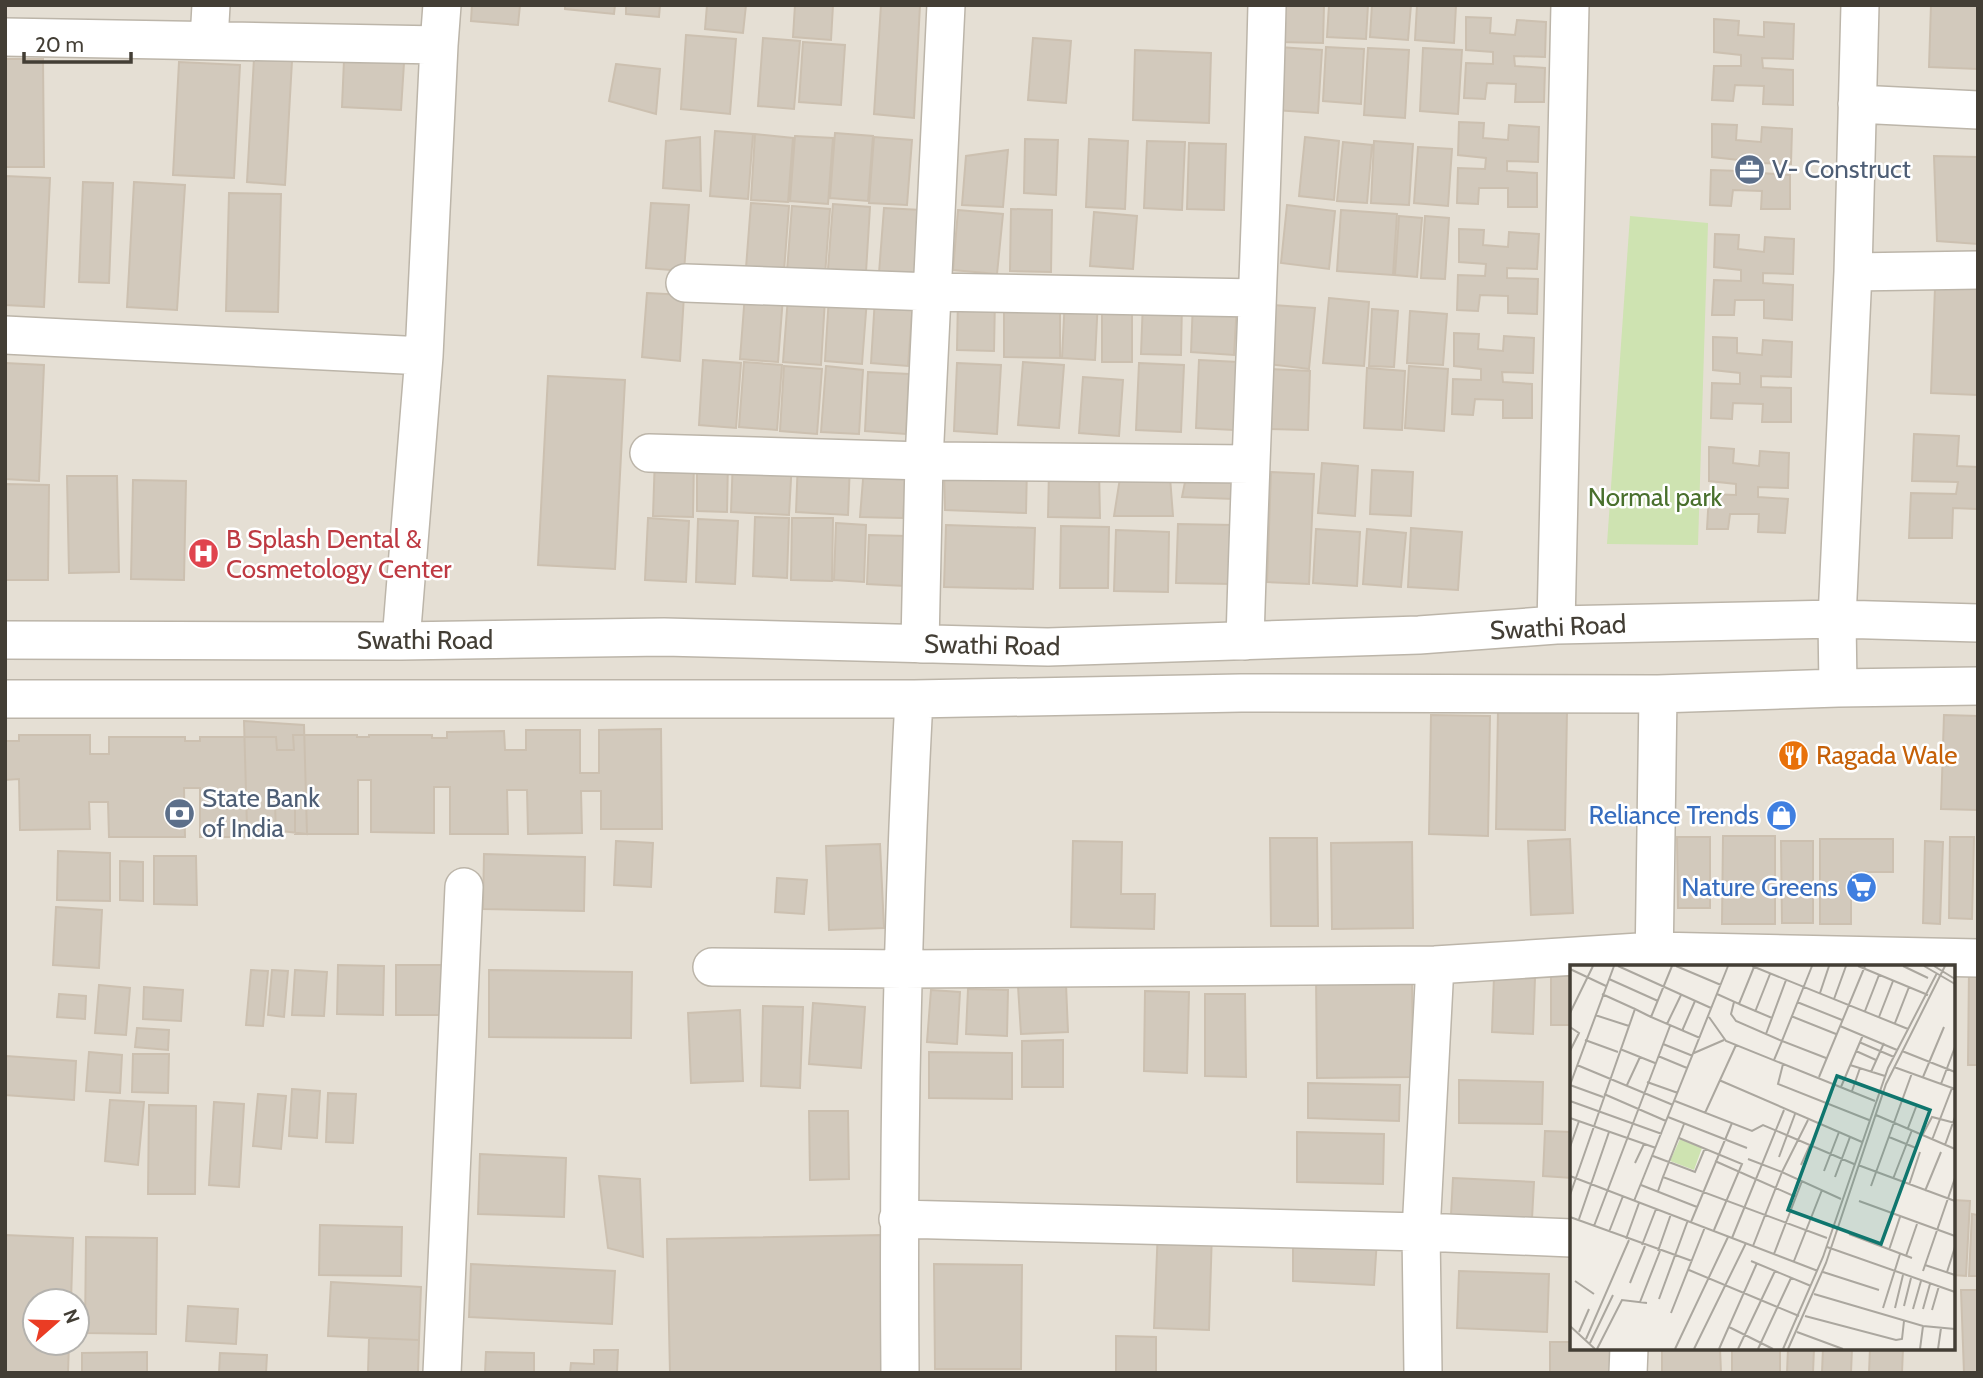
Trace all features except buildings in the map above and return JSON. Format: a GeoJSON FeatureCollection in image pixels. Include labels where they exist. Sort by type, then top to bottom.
{"type":"FeatureCollection","features":[{"type":"Feature","properties":{"kind":"street"},"geometry":{"type":"LineString","coordinates":[[209,41],[211,5]]}},
{"type":"Feature","properties":{"kind":"street"},"geometry":{"type":"LineString","coordinates":[[401,641],[424,356],[443,5]]}},
{"type":"Feature","properties":{"kind":"street"},"geometry":{"type":"LineString","coordinates":[[920,644],[925,461],[946,5]]}},
{"type":"Feature","properties":{"kind":"street"},"geometry":{"type":"LineString","coordinates":[[1245,641],[1267,5]]}},
{"type":"Feature","properties":{"kind":"street"},"geometry":{"type":"LineString","coordinates":[[1556,625],[1570,5]]}},
{"type":"Feature","properties":{"kind":"street"},"geometry":{"type":"LineString","coordinates":[[1838,688],[1837,619],[1853,272],[1860,5]]}},
{"type":"Feature","properties":{"kind":"street"},"geometry":{"type":"LineString","coordinates":[[5,37],[439,45]]}},
{"type":"Feature","properties":{"kind":"street"},"geometry":{"type":"LineString","coordinates":[[1857,104],[1978,110]]}},
{"type":"Feature","properties":{"kind":"street"},"geometry":{"type":"LineString","coordinates":[[1853,272],[1978,270]]}},
{"type":"Feature","properties":{"kind":"street"},"geometry":{"type":"LineString","coordinates":[[685,283],[932,292],[1257,298]]}},
{"type":"Feature","properties":{"kind":"street"},"geometry":{"type":"LineString","coordinates":[[5,335],[424,356]]}},
{"type":"Feature","properties":{"kind":"street"},"geometry":{"type":"LineString","coordinates":[[649,453],[925,461],[1250,464]]}},
{"type":"Feature","properties":{"kind":"street","name":"Swathi Road"},"geometry":{"type":"LineString","coordinates":[[5,640],[401,641],[664,637],[1048,647],[1419,635],[1556,625],[1837,619],[1978,622]]}},
{"type":"Feature","properties":{"kind":"street","name":"Swathi Road"},"geometry":{"type":"LineString","coordinates":[[5,699],[913,720],[1241,693],[1658,694],[1978,686]]}},
{"type":"Feature","properties":{"kind":"street"},"geometry":{"type":"LineString","coordinates":[[1655,959],[1658,694]]}},
{"type":"Feature","properties":{"kind":"street"},"geometry":{"type":"LineString","coordinates":[[900,1373],[898,1219],[903,969],[913,720]]}},
{"type":"Feature","properties":{"kind":"street"},"geometry":{"type":"LineString","coordinates":[[442,1373],[464,887]]}},
{"type":"Feature","properties":{"kind":"street"},"geometry":{"type":"LineString","coordinates":[[712,967],[903,969],[1435,965],[1655,959],[1978,958]]}},
{"type":"Feature","properties":{"kind":"street"},"geometry":{"type":"LineString","coordinates":[[1423,1373],[1421,1232],[1435,965]]}},
{"type":"Feature","properties":{"kind":"street"},"geometry":{"type":"LineString","coordinates":[[898,1219],[1570,1238]]}},
{"type":"Feature","properties":{"kind":"street"},"geometry":{"type":"LineString","coordinates":[[1628,1373],[1629,1350]]}},
{"type":"Feature","properties":{"kind":"shaded area"},"geometry":{"type":"Polygon","coordinates":[[[5,5],[1978,5],[1978,1373],[5,1373],[5,5]]]}},
{"type":"Feature","properties":{"kind":"green space","name":"Normal park"},"geometry":{"type":"Polygon","coordinates":[[[1630,216],[1708,223],[1698,545],[1607,544],[1630,216]]]}},
{"type":"Feature","properties":{"kind":"place","name":"V- Construct"},"geometry":{"type":"Point","coordinates":[1749,169]}},
{"type":"Feature","properties":{"kind":"place","name":"B Splash Dental & Cosmetology Center"},"geometry":{"type":"Point","coordinates":[203,554]}},
{"type":"Feature","properties":{"kind":"place","name":"Ragada Wale"},"geometry":{"type":"Point","coordinates":[1793,755]}},
{"type":"Feature","properties":{"kind":"place","name":"State Bank of India"},"geometry":{"type":"Point","coordinates":[179,813]}},
{"type":"Feature","properties":{"kind":"place","name":"Reliance Trends"},"geometry":{"type":"Point","coordinates":[1782,815]}},
{"type":"Feature","properties":{"kind":"place","name":"Nature Greens"},"geometry":{"type":"Point","coordinates":[1861,887]}}]}
